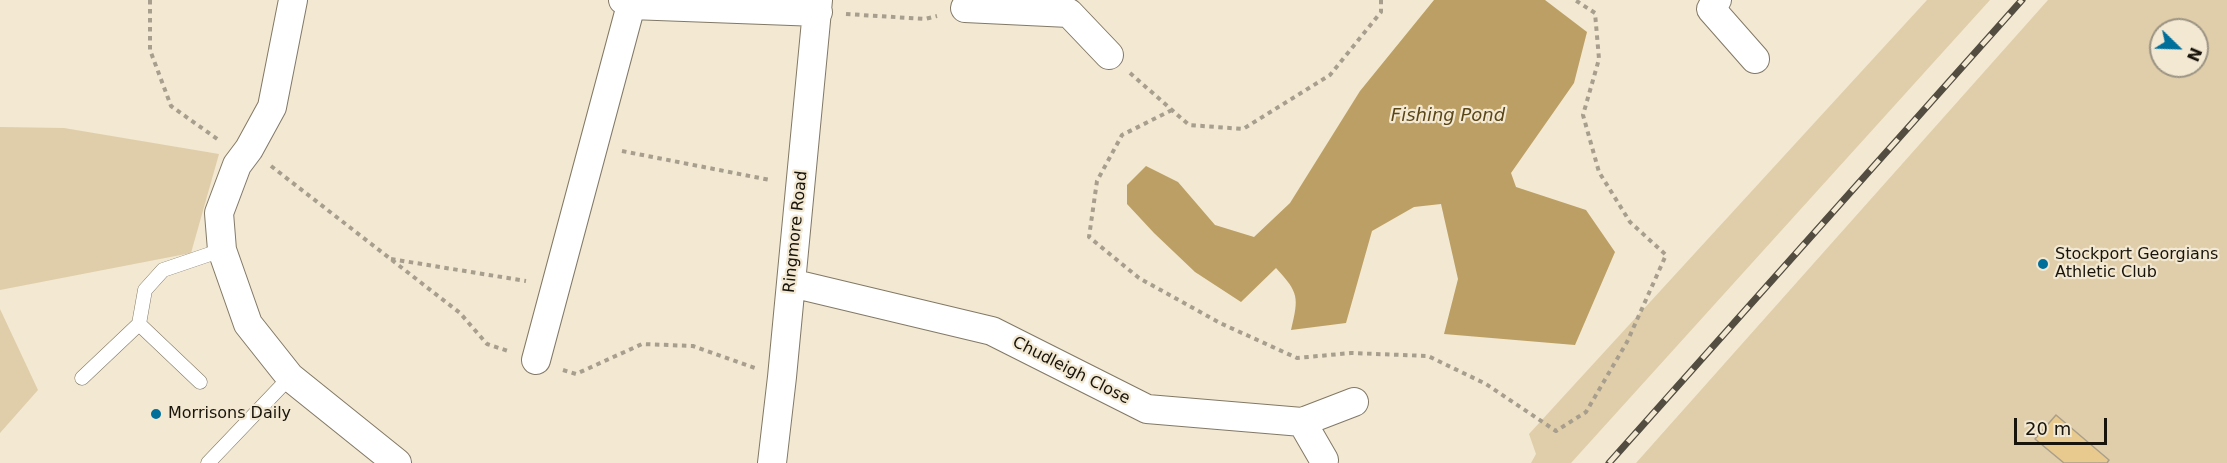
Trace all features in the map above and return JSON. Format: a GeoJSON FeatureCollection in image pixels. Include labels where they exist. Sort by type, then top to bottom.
{"type":"FeatureCollection","features":[{"type":"Feature","properties":{"kind":"street"},"geometry":{"type":"LineString","coordinates":[[293,0],[272,107],[249,149],[237,165],[219,213],[222,250],[248,324],[290,376],[397,463]]}},
{"type":"Feature","properties":{"kind":"street"},"geometry":{"type":"LineString","coordinates":[[1717,0],[1711,9],[1755,59]]}},
{"type":"Feature","properties":{"kind":"street"},"geometry":{"type":"LineString","coordinates":[[536,360],[593,145],[627,3],[818,6]]}},
{"type":"Feature","properties":{"kind":"street","name":"Ringmore Road"},"geometry":{"type":"LineString","coordinates":[[772,463],[818,6]]}},
{"type":"Feature","properties":{"kind":"street"},"geometry":{"type":"LineString","coordinates":[[965,8],[1071,7],[1109,55]]}},
{"type":"Feature","properties":{"kind":"street","name":"Chudleigh Close"},"geometry":{"type":"LineString","coordinates":[[791,284],[992,331],[1147,409],[1302,422],[1354,402]]}},
{"type":"Feature","properties":{"kind":"street"},"geometry":{"type":"LineString","coordinates":[[1302,422],[1324,460]]}},
{"type":"Feature","properties":{"kind":"lane"},"geometry":{"type":"LineString","coordinates":[[82,378],[139,324],[145,290],[163,270],[222,250]]}},
{"type":"Feature","properties":{"kind":"lane"},"geometry":{"type":"LineString","coordinates":[[139,324],[200,382]]}},
{"type":"Feature","properties":{"kind":"lane"},"geometry":{"type":"LineString","coordinates":[[208,463],[290,376]]}},
{"type":"Feature","properties":{"kind":"path"},"geometry":{"type":"LineString","coordinates":[[150,0],[150,50],[171,106],[218,140],[249,149],[460,313],[487,344],[576,374],[642,344],[693,346],[782,377]]}},
{"type":"Feature","properties":{"kind":"path"},"geometry":{"type":"LineString","coordinates":[[1109,55],[1189,125],[1243,129],[1330,75],[1381,12],[1381,0]]}},
{"type":"Feature","properties":{"kind":"path"},"geometry":{"type":"LineString","coordinates":[[1172,111],[1122,135],[1097,181],[1089,237],[1139,278],[1220,323],[1297,358],[1351,353],[1428,356],[1486,384],[1556,431],[1586,412],[1627,342],[1666,255],[1630,222],[1599,172],[1583,116],[1599,59],[1595,13],[1575,0]]}},
{"type":"Feature","properties":{"kind":"path"},"geometry":{"type":"LineString","coordinates":[[818,6],[925,20],[965,8]]}},
{"type":"Feature","properties":{"kind":"path"},"geometry":{"type":"LineString","coordinates":[[593,145],[801,186]]}},
{"type":"Feature","properties":{"kind":"path"},"geometry":{"type":"LineString","coordinates":[[391,259],[556,286]]}},
{"type":"Feature","properties":{"kind":"shaded area"},"geometry":{"type":"Polygon","coordinates":[[[1927,0],[1990,0],[1571,463],[1531,463],[1536,454],[1529,434],[1927,0]]]}},
{"type":"Feature","properties":{"kind":"shaded area","name":"Stockport Georgians Athletic Club"},"geometry":{"type":"Polygon","coordinates":[[[2048,0],[2227,0],[2227,463],[1636,463],[2048,0]]]}},
{"type":"Feature","properties":{"kind":"shaded area"},"geometry":{"type":"Polygon","coordinates":[[[0,127],[64,128],[219,154],[191,253],[0,290],[0,127]]]}},
{"type":"Feature","properties":{"kind":"shaded area"},"geometry":{"type":"Polygon","coordinates":[[[0,309],[38,390],[0,433],[0,309]]]}},
{"type":"Feature","properties":{"kind":"water","name":"Fishing Pond"},"geometry":{"type":"Polygon","coordinates":[[[1434,0],[1545,0],[1587,32],[1574,83],[1511,173],[1516,187],[1586,210],[1615,252],[1575,345],[1444,334],[1458,279],[1441,204],[1414,207],[1372,231],[1346,323],[1291,330],[1295,296],[1276,268],[1241,302],[1195,272],[1127,204],[1127,185],[1146,166],[1178,182],[1215,225],[1254,237],[1290,203],[1360,91],[1434,0]]]}},
{"type":"Feature","properties":{"kind":"building"},"geometry":{"type":"Polygon","coordinates":[[[2056,415],[2109,460],[2107,463],[2064,463],[2035,439],[2056,415]]]}},
{"type":"Feature","properties":{"kind":"railway"},"geometry":{"type":"LineString","coordinates":[[1609,463],[2022,0]]}},
{"type":"Feature","properties":{"kind":"place","name":"Stockport Georgians Athletic Club"},"geometry":{"type":"Point","coordinates":[2043,264]}},
{"type":"Feature","properties":{"kind":"place","name":"Morrisons Daily"},"geometry":{"type":"Point","coordinates":[156,414]}}]}
